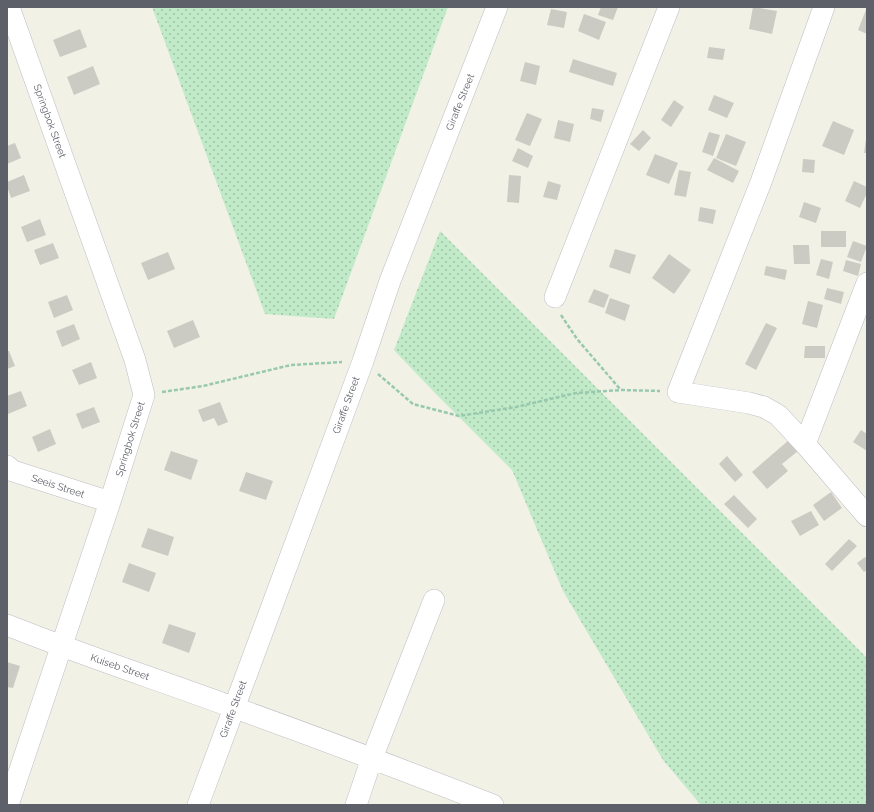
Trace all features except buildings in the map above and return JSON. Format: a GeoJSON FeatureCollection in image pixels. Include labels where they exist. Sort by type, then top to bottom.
{"type":"FeatureCollection","features":[{"type":"Feature","properties":{"kind":"street","name":"Springbok Street"},"geometry":{"type":"LineString","coordinates":[[8,805],[62,647],[144,395],[135,360],[9,7]]}},
{"type":"Feature","properties":{"kind":"street","name":"Giraffe Street"},"geometry":{"type":"LineString","coordinates":[[198,805],[363,361],[390,280],[497,7]]}},
{"type":"Feature","properties":{"kind":"street"},"geometry":{"type":"LineString","coordinates":[[555,297],[668,7]]}},
{"type":"Feature","properties":{"kind":"street"},"geometry":{"type":"LineString","coordinates":[[824,7],[761,182],[678,392],[749,403],[764,407],[778,415],[867,516]]}},
{"type":"Feature","properties":{"kind":"street"},"geometry":{"type":"LineString","coordinates":[[805,444],[867,283]]}},
{"type":"Feature","properties":{"kind":"street","name":"Seeis Street"},"geometry":{"type":"LineString","coordinates":[[7,466],[13,471],[110,502]]}},
{"type":"Feature","properties":{"kind":"street"},"geometry":{"type":"LineString","coordinates":[[356,805],[372,758],[434,600]]}},
{"type":"Feature","properties":{"kind":"street","name":"Kuiseb Street"},"geometry":{"type":"LineString","coordinates":[[7,625],[62,647],[372,758],[493,805]]}},
{"type":"Feature","properties":{"kind":"path"},"geometry":{"type":"LineString","coordinates":[[555,297],[559,312],[577,339],[621,390]]}},
{"type":"Feature","properties":{"kind":"path"},"geometry":{"type":"LineString","coordinates":[[144,395],[203,386],[291,365],[363,361],[413,404],[459,416],[516,407],[576,393],[621,390],[678,392]]}},
{"type":"Feature","properties":{"kind":"green space"},"geometry":{"type":"Polygon","coordinates":[[[152,7],[448,7],[334,319],[265,314],[152,7]]]}},
{"type":"Feature","properties":{"kind":"green space"},"geometry":{"type":"Polygon","coordinates":[[[440,231],[867,658],[867,805],[701,805],[663,760],[563,591],[512,470],[394,350],[440,231]]]}}]}
